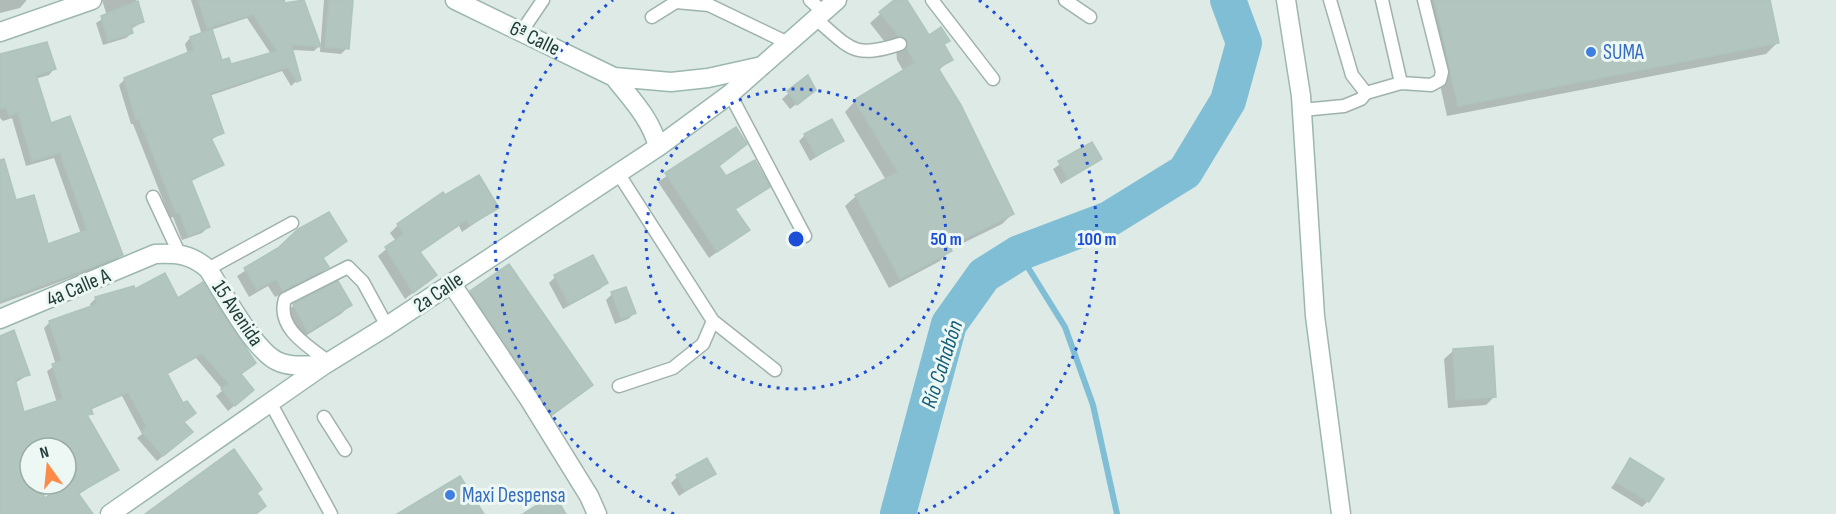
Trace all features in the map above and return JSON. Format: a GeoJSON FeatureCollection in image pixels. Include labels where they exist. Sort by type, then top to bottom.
{"type":"FeatureCollection","features":[{"type":"Feature","properties":{"kind":"main road"},"geometry":{"type":"LineString","coordinates":[[0,32],[92,0]]}},
{"type":"Feature","properties":{"kind":"main road","name":"6ª Calle"},"geometry":{"type":"LineString","coordinates":[[455,0],[614,77],[671,82],[708,78],[764,65]]}},
{"type":"Feature","properties":{"kind":"main road","name":"2a Calle"},"geometry":{"type":"LineString","coordinates":[[110,514],[326,363],[387,326],[658,147],[730,94],[764,65],[788,43],[816,10],[837,0]]}},
{"type":"Feature","properties":{"kind":"main road"},"geometry":{"type":"LineString","coordinates":[[1286,0],[1302,110],[1315,316],[1341,514]]}},
{"type":"Feature","properties":{"kind":"main road","name":"6ª Calle"},"geometry":{"type":"LineString","coordinates":[[614,77],[654,129],[658,147]]}},
{"type":"Feature","properties":{"kind":"main road","name":"15 Avenida"},"geometry":{"type":"LineString","coordinates":[[155,254],[179,253],[196,259],[208,269],[262,350],[278,362],[293,365],[326,363]]}},
{"type":"Feature","properties":{"kind":"main road","name":"4a Calle A"},"geometry":{"type":"LineString","coordinates":[[0,319],[155,254]]}},
{"type":"Feature","properties":{"kind":"main road"},"geometry":{"type":"LineString","coordinates":[[451,283],[529,399],[589,496],[597,514]]}},
{"type":"Feature","properties":{"kind":"lane"},"geometry":{"type":"LineString","coordinates":[[522,31],[543,0]]}},
{"type":"Feature","properties":{"kind":"lane"},"geometry":{"type":"LineString","coordinates":[[932,0],[993,79]]}},
{"type":"Feature","properties":{"kind":"lane"},"geometry":{"type":"LineString","coordinates":[[1065,0],[1090,17]]}},
{"type":"Feature","properties":{"kind":"lane"},"geometry":{"type":"LineString","coordinates":[[1330,0],[1352,75],[1366,93]]}},
{"type":"Feature","properties":{"kind":"lane"},"geometry":{"type":"LineString","coordinates":[[1382,0],[1401,83]]}},
{"type":"Feature","properties":{"kind":"lane"},"geometry":{"type":"LineString","coordinates":[[1302,110],[1344,106],[1361,99],[1366,93],[1401,83],[1431,85],[1440,80],[1442,72],[1424,0]]}},
{"type":"Feature","properties":{"kind":"lane"},"geometry":{"type":"LineString","coordinates":[[652,17],[676,2],[709,5],[788,43]]}},
{"type":"Feature","properties":{"kind":"lane"},"geometry":{"type":"LineString","coordinates":[[816,10],[856,51],[873,52],[900,44]]}},
{"type":"Feature","properties":{"kind":"lane"},"geometry":{"type":"LineString","coordinates":[[730,94],[805,236]]}},
{"type":"Feature","properties":{"kind":"lane"},"geometry":{"type":"LineString","coordinates":[[618,173],[712,321],[775,370]]}},
{"type":"Feature","properties":{"kind":"lane"},"geometry":{"type":"LineString","coordinates":[[153,197],[179,253]]}},
{"type":"Feature","properties":{"kind":"lane"},"geometry":{"type":"LineString","coordinates":[[208,269],[292,223]]}},
{"type":"Feature","properties":{"kind":"lane"},"geometry":{"type":"LineString","coordinates":[[326,363],[286,323],[282,310],[285,299],[348,267],[363,282],[387,326]]}},
{"type":"Feature","properties":{"kind":"lane"},"geometry":{"type":"LineString","coordinates":[[619,386],[673,368],[703,344],[712,321]]}},
{"type":"Feature","properties":{"kind":"lane"},"geometry":{"type":"LineString","coordinates":[[270,402],[332,514]]}},
{"type":"Feature","properties":{"kind":"lane"},"geometry":{"type":"LineString","coordinates":[[324,417],[345,450]]}},
{"type":"Feature","properties":{"kind":"building"},"geometry":{"type":"Polygon","coordinates":[[[198,0],[284,0],[285,3],[304,0],[321,47],[291,44],[301,80],[297,82],[288,67],[210,93],[224,133],[211,138],[224,165],[191,180],[210,227],[188,236],[179,212],[176,213],[139,119],[136,120],[124,78],[194,50],[190,37],[212,29],[222,60],[229,58],[231,64],[277,51],[253,14],[207,28],[198,0]]]}},
{"type":"Feature","properties":{"kind":"building"},"geometry":{"type":"Polygon","coordinates":[[[329,0],[353,0],[349,49],[325,47],[329,0]]]}},
{"type":"Feature","properties":{"kind":"building"},"geometry":{"type":"Polygon","coordinates":[[[894,0],[907,0],[929,35],[941,27],[950,41],[944,44],[953,60],[938,68],[961,105],[1014,214],[949,246],[952,251],[900,279],[855,195],[898,172],[854,100],[915,63],[907,49],[906,39],[899,36],[879,12],[894,0]]]}},
{"type":"Feature","properties":{"kind":"building","name":"SUMA"},"geometry":{"type":"Polygon","coordinates":[[[1435,0],[1770,0],[1779,43],[1458,106],[1435,0]]]}},
{"type":"Feature","properties":{"kind":"building"},"geometry":{"type":"Polygon","coordinates":[[[138,1],[144,22],[131,26],[133,33],[108,41],[101,16],[138,1]]]}},
{"type":"Feature","properties":{"kind":"building"},"geometry":{"type":"Polygon","coordinates":[[[47,42],[56,69],[36,75],[51,123],[70,116],[123,255],[0,301],[0,160],[4,159],[16,200],[34,195],[48,244],[87,230],[60,153],[32,161],[18,113],[9,116],[6,107],[0,109],[0,54],[47,42]]]}},
{"type":"Feature","properties":{"kind":"building"},"geometry":{"type":"Polygon","coordinates":[[[808,75],[816,90],[797,105],[787,91],[808,75]]]}},
{"type":"Feature","properties":{"kind":"building"},"geometry":{"type":"Polygon","coordinates":[[[832,119],[844,141],[816,156],[804,134],[832,119]]]}},
{"type":"Feature","properties":{"kind":"building"},"geometry":{"type":"Polygon","coordinates":[[[736,127],[747,144],[719,166],[726,176],[755,160],[770,187],[735,209],[750,230],[717,252],[665,173],[736,127]]]}},
{"type":"Feature","properties":{"kind":"building"},"geometry":{"type":"Polygon","coordinates":[[[1092,142],[1102,159],[1068,179],[1058,161],[1092,142]]]}},
{"type":"Feature","properties":{"kind":"building"},"geometry":{"type":"Polygon","coordinates":[[[479,175],[499,208],[470,225],[467,219],[420,252],[437,275],[413,293],[385,247],[404,234],[397,224],[443,192],[445,195],[479,175]]]}},
{"type":"Feature","properties":{"kind":"building"},"geometry":{"type":"Polygon","coordinates":[[[329,212],[347,241],[323,258],[329,267],[283,291],[276,279],[257,290],[244,268],[278,248],[298,229],[329,212]]]}},
{"type":"Feature","properties":{"kind":"building"},"geometry":{"type":"Polygon","coordinates":[[[593,255],[608,283],[569,304],[554,275],[593,255]]]}},
{"type":"Feature","properties":{"kind":"building"},"geometry":{"type":"Polygon","coordinates":[[[509,264],[593,385],[552,415],[470,291],[509,264]]]}},
{"type":"Feature","properties":{"kind":"building"},"geometry":{"type":"Polygon","coordinates":[[[165,273],[178,298],[203,282],[256,363],[241,374],[254,390],[235,406],[221,389],[229,384],[202,353],[167,373],[183,403],[187,401],[196,413],[184,422],[193,432],[163,456],[142,432],[147,427],[128,392],[91,408],[93,414],[87,415],[119,470],[78,493],[93,514],[0,514],[0,336],[14,330],[30,375],[15,379],[24,412],[63,399],[52,364],[62,361],[49,321],[97,304],[95,297],[134,286],[135,289],[165,273]]]}},
{"type":"Feature","properties":{"kind":"building"},"geometry":{"type":"Polygon","coordinates":[[[338,281],[352,305],[308,332],[293,304],[338,281]]]}},
{"type":"Feature","properties":{"kind":"building"},"geometry":{"type":"Polygon","coordinates":[[[626,287],[636,313],[621,319],[611,292],[626,287]]]}},
{"type":"Feature","properties":{"kind":"building"},"geometry":{"type":"Polygon","coordinates":[[[1493,346],[1496,397],[1456,400],[1453,349],[1493,346]]]}},
{"type":"Feature","properties":{"kind":"building"},"geometry":{"type":"Polygon","coordinates":[[[234,449],[262,489],[257,493],[266,506],[256,514],[145,514],[234,449]]]}},
{"type":"Feature","properties":{"kind":"building"},"geometry":{"type":"Polygon","coordinates":[[[707,458],[716,474],[685,491],[676,475],[707,458]]]}},
{"type":"Feature","properties":{"kind":"building"},"geometry":{"type":"Polygon","coordinates":[[[1630,458],[1664,479],[1649,502],[1616,482],[1630,458]]]}},
{"type":"Feature","properties":{"kind":"building","name":"Maxi Despensa"},"geometry":{"type":"Polygon","coordinates":[[[460,476],[484,514],[397,514],[460,476]]]}},
{"type":"Feature","properties":{"kind":"building"},"geometry":{"type":"Polygon","coordinates":[[[554,494],[566,514],[523,514],[554,494]]]}},
{"type":"Feature","properties":{"kind":"waterway","name":"Río Cahabón"},"geometry":{"type":"LineString","coordinates":[[898,514],[949,324],[984,275],[1019,253],[1109,219],[1185,172],[1228,101],[1244,43],[1228,0]]}},
{"type":"Feature","properties":{"kind":"waterway"},"geometry":{"type":"LineString","coordinates":[[1019,253],[1065,327],[1093,405],[1117,514]]}},
{"type":"Feature","properties":{"kind":"place","name":"SUMA"},"geometry":{"type":"Point","coordinates":[1591,52]}},
{"type":"Feature","properties":{"kind":"place","name":"Maxi Despensa"},"geometry":{"type":"Point","coordinates":[450,495]}}]}
